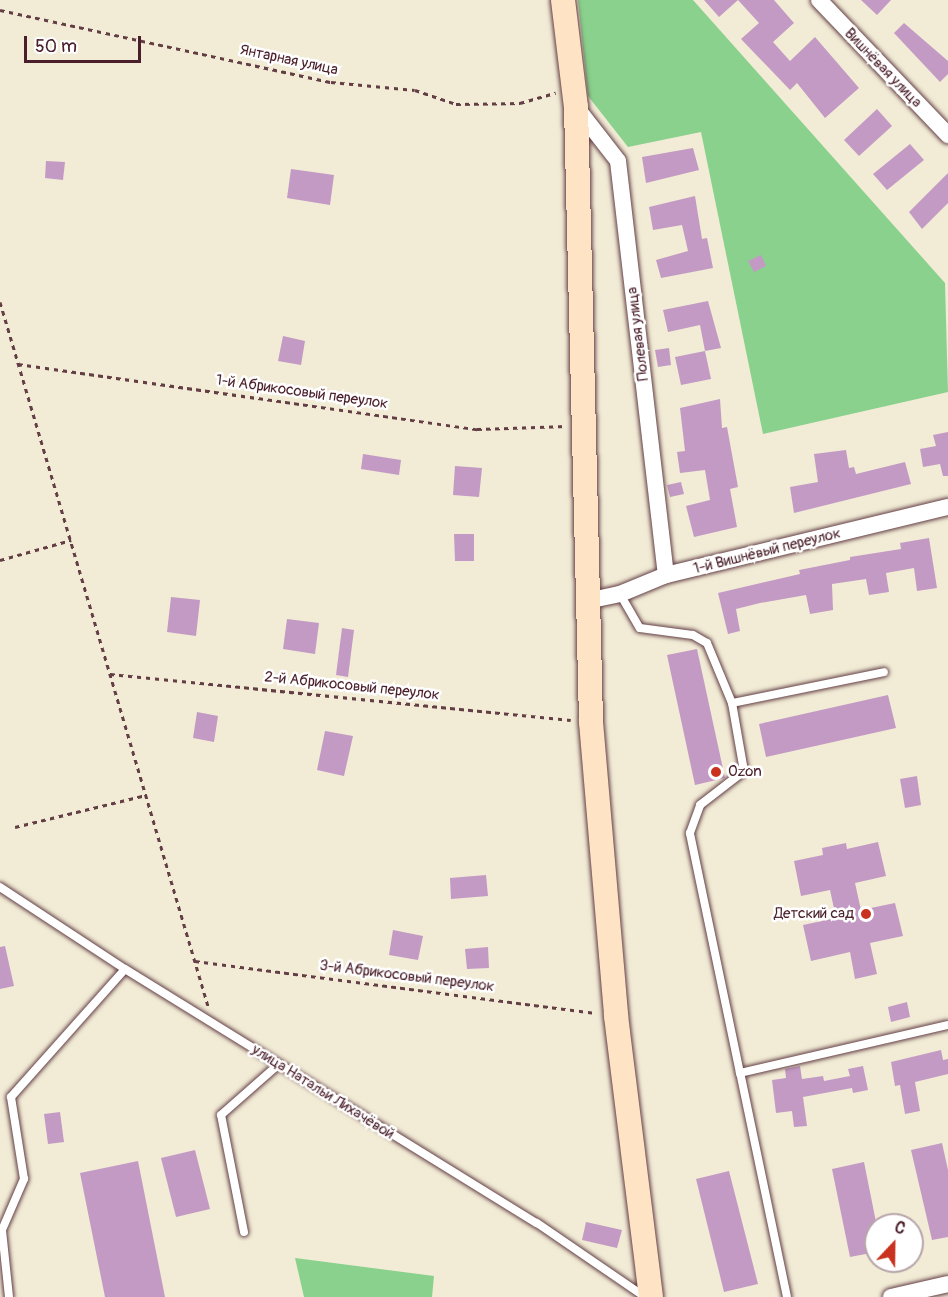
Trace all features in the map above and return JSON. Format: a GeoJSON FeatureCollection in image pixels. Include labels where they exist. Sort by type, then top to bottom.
{"type":"FeatureCollection","features":[{"type":"Feature","properties":{"kind":"street"},"geometry":{"type":"LineString","coordinates":[[563,0],[575,97],[591,722],[616,1016],[651,1297]]}},
{"type":"Feature","properties":{"kind":"street","name":"Вишнёвая улица"},"geometry":{"type":"LineString","coordinates":[[819,0],[948,135]]}},
{"type":"Feature","properties":{"kind":"street","name":"Полевая улица"},"geometry":{"type":"LineString","coordinates":[[575,97],[618,161],[666,575]]}},
{"type":"Feature","properties":{"kind":"street","name":"1-й Вишнёвый переулок"},"geometry":{"type":"LineString","coordinates":[[587,601],[620,594],[666,575],[948,507]]}},
{"type":"Feature","properties":{"kind":"street"},"geometry":{"type":"LineString","coordinates":[[891,1297],[948,1284]]}},
{"type":"Feature","properties":{"kind":"lane"},"geometry":{"type":"LineString","coordinates":[[620,594],[640,628],[693,635],[707,643],[732,703],[744,771],[700,805],[690,833],[787,1297]]}},
{"type":"Feature","properties":{"kind":"lane"},"geometry":{"type":"LineString","coordinates":[[732,703],[884,672]]}},
{"type":"Feature","properties":{"kind":"lane","name":"улица Натальи Лихачёвой"},"geometry":{"type":"LineString","coordinates":[[0,887],[278,1065],[537,1223],[645,1297]]}},
{"type":"Feature","properties":{"kind":"lane"},"geometry":{"type":"LineString","coordinates":[[9,1297],[2,1230],[24,1179],[11,1097],[125,969]]}},
{"type":"Feature","properties":{"kind":"lane"},"geometry":{"type":"LineString","coordinates":[[740,1073],[948,1025]]}},
{"type":"Feature","properties":{"kind":"lane"},"geometry":{"type":"LineString","coordinates":[[243,1232],[221,1115],[278,1065]]}},
{"type":"Feature","properties":{"kind":"path","name":"Янтарная улица"},"geometry":{"type":"LineString","coordinates":[[0,10],[331,82],[416,90],[456,104],[520,104],[575,97]]}},
{"type":"Feature","properties":{"kind":"path"},"geometry":{"type":"LineString","coordinates":[[0,302],[214,1024]]}},
{"type":"Feature","properties":{"kind":"path","name":"1-й Абрикосовый переулок"},"geometry":{"type":"LineString","coordinates":[[18,363],[477,429],[583,426]]}},
{"type":"Feature","properties":{"kind":"path"},"geometry":{"type":"LineString","coordinates":[[0,560],[70,540]]}},
{"type":"Feature","properties":{"kind":"path","name":"2-й Абрикосовый переулок"},"geometry":{"type":"LineString","coordinates":[[110,674],[591,722]]}},
{"type":"Feature","properties":{"kind":"path"},"geometry":{"type":"LineString","coordinates":[[15,827],[146,795]]}},
{"type":"Feature","properties":{"kind":"path","name":"3-й Абрикосовый переулок"},"geometry":{"type":"LineString","coordinates":[[195,961],[616,1016]]}},
{"type":"Feature","properties":{"kind":"green space"},"geometry":{"type":"Polygon","coordinates":[[[578,0],[693,0],[945,283],[948,392],[763,434],[701,132],[628,147],[588,96],[578,0]]]}},
{"type":"Feature","properties":{"kind":"green space"},"geometry":{"type":"Polygon","coordinates":[[[295,1258],[434,1276],[432,1297],[304,1297],[295,1258]]]}},
{"type":"Feature","properties":{"kind":"building"},"geometry":{"type":"Polygon","coordinates":[[[704,0],[738,0],[719,17],[704,0]]]}},
{"type":"Feature","properties":{"kind":"building"},"geometry":{"type":"Polygon","coordinates":[[[738,0],[774,0],[794,23],[773,42],[790,61],[815,37],[859,88],[825,118],[797,83],[790,90],[741,39],[759,23],[738,0]]]}},
{"type":"Feature","properties":{"kind":"building"},"geometry":{"type":"Polygon","coordinates":[[[861,0],[891,0],[877,15],[861,0]]]}},
{"type":"Feature","properties":{"kind":"building"},"geometry":{"type":"Polygon","coordinates":[[[904,23],[948,61],[948,74],[940,82],[894,33],[904,23]]]}},
{"type":"Feature","properties":{"kind":"building"},"geometry":{"type":"Polygon","coordinates":[[[877,109],[892,126],[859,156],[844,140],[877,109]]]}},
{"type":"Feature","properties":{"kind":"building"},"geometry":{"type":"Polygon","coordinates":[[[910,144],[924,160],[887,190],[873,174],[910,144]]]}},
{"type":"Feature","properties":{"kind":"building"},"geometry":{"type":"Polygon","coordinates":[[[693,148],[699,170],[646,183],[642,157],[693,148]]]}},
{"type":"Feature","properties":{"kind":"building"},"geometry":{"type":"Polygon","coordinates":[[[46,161],[65,162],[63,180],[45,178],[46,161]]]}},
{"type":"Feature","properties":{"kind":"building"},"geometry":{"type":"Polygon","coordinates":[[[291,169],[334,175],[330,205],[287,198],[291,169]]]}},
{"type":"Feature","properties":{"kind":"building"},"geometry":{"type":"Polygon","coordinates":[[[948,173],[948,203],[922,229],[909,212],[948,173]]]}},
{"type":"Feature","properties":{"kind":"building"},"geometry":{"type":"Polygon","coordinates":[[[695,196],[702,239],[707,238],[713,268],[661,278],[656,260],[688,251],[682,225],[653,230],[649,207],[695,196]]]}},
{"type":"Feature","properties":{"kind":"building"},"geometry":{"type":"Polygon","coordinates":[[[761,255],[766,266],[754,272],[748,261],[761,255]]]}},
{"type":"Feature","properties":{"kind":"building"},"geometry":{"type":"Polygon","coordinates":[[[708,301],[721,348],[705,351],[700,325],[668,332],[663,310],[708,301]]]}},
{"type":"Feature","properties":{"kind":"building"},"geometry":{"type":"Polygon","coordinates":[[[283,336],[305,341],[301,365],[278,361],[283,336]]]}},
{"type":"Feature","properties":{"kind":"building"},"geometry":{"type":"Polygon","coordinates":[[[669,348],[671,365],[658,367],[655,350],[669,348]]]}},
{"type":"Feature","properties":{"kind":"building"},"geometry":{"type":"Polygon","coordinates":[[[705,351],[711,379],[681,385],[675,357],[705,351]]]}},
{"type":"Feature","properties":{"kind":"building"},"geometry":{"type":"Polygon","coordinates":[[[720,399],[722,428],[727,427],[738,487],[730,489],[737,527],[694,537],[686,506],[710,500],[705,470],[680,473],[677,452],[685,451],[680,408],[720,399]]]}},
{"type":"Feature","properties":{"kind":"building"},"geometry":{"type":"Polygon","coordinates":[[[948,432],[948,476],[943,476],[940,464],[923,467],[920,449],[936,446],[933,435],[948,432]]]}},
{"type":"Feature","properties":{"kind":"building"},"geometry":{"type":"Polygon","coordinates":[[[846,450],[849,468],[854,467],[856,474],[905,462],[911,484],[794,513],[790,487],[818,482],[814,454],[846,450]]]}},
{"type":"Feature","properties":{"kind":"building"},"geometry":{"type":"Polygon","coordinates":[[[363,454],[401,460],[399,475],[361,469],[363,454]]]}},
{"type":"Feature","properties":{"kind":"building"},"geometry":{"type":"Polygon","coordinates":[[[455,466],[482,468],[479,497],[453,495],[455,466]]]}},
{"type":"Feature","properties":{"kind":"building"},"geometry":{"type":"Polygon","coordinates":[[[681,482],[684,494],[670,497],[667,485],[681,482]]]}},
{"type":"Feature","properties":{"kind":"building"},"geometry":{"type":"Polygon","coordinates":[[[454,534],[474,534],[474,561],[455,561],[454,534]]]}},
{"type":"Feature","properties":{"kind":"building"},"geometry":{"type":"Polygon","coordinates":[[[929,538],[937,588],[917,591],[914,568],[886,573],[889,592],[869,595],[866,579],[832,584],[833,610],[810,614],[806,595],[760,603],[736,609],[740,631],[728,634],[718,593],[800,574],[799,570],[850,560],[850,557],[901,549],[900,543],[929,538]]]}},
{"type":"Feature","properties":{"kind":"building"},"geometry":{"type":"Polygon","coordinates":[[[171,597],[200,600],[196,636],[167,632],[171,597]]]}},
{"type":"Feature","properties":{"kind":"building"},"geometry":{"type":"Polygon","coordinates":[[[287,619],[319,623],[315,654],[283,649],[287,619]]]}},
{"type":"Feature","properties":{"kind":"building"},"geometry":{"type":"Polygon","coordinates":[[[342,628],[354,630],[348,677],[336,675],[342,628]]]}},
{"type":"Feature","properties":{"kind":"building"},"geometry":{"type":"Polygon","coordinates":[[[697,649],[725,778],[695,785],[667,655],[697,649]]]}},
{"type":"Feature","properties":{"kind":"building"},"geometry":{"type":"Polygon","coordinates":[[[888,695],[896,728],[766,757],[759,724],[888,695]]]}},
{"type":"Feature","properties":{"kind":"building"},"geometry":{"type":"Polygon","coordinates":[[[197,712],[218,716],[214,742],[193,738],[197,712]]]}},
{"type":"Feature","properties":{"kind":"building"},"geometry":{"type":"Polygon","coordinates":[[[325,731],[353,736],[344,776],[317,770],[325,731]]]}},
{"type":"Feature","properties":{"kind":"building"},"geometry":{"type":"Polygon","coordinates":[[[917,776],[921,805],[905,808],[900,779],[917,776]]]}},
{"type":"Feature","properties":{"kind":"building","name":"Детский сад"},"geometry":{"type":"Polygon","coordinates":[[[878,842],[886,876],[855,883],[861,910],[895,903],[903,936],[870,943],[877,974],[855,979],[850,952],[811,961],[803,925],[836,918],[830,890],[801,896],[794,861],[823,855],[822,848],[846,843],[847,849],[878,842]]]}},
{"type":"Feature","properties":{"kind":"building"},"geometry":{"type":"Polygon","coordinates":[[[486,875],[488,896],[451,899],[450,878],[486,875]]]}},
{"type":"Feature","properties":{"kind":"building"},"geometry":{"type":"Polygon","coordinates":[[[393,930],[423,936],[418,960],[389,955],[393,930]]]}},
{"type":"Feature","properties":{"kind":"building"},"geometry":{"type":"Polygon","coordinates":[[[5,946],[14,986],[0,989],[0,947],[5,946]]]}},
{"type":"Feature","properties":{"kind":"building"},"geometry":{"type":"Polygon","coordinates":[[[488,947],[489,968],[467,969],[465,949],[488,947]]]}},
{"type":"Feature","properties":{"kind":"building"},"geometry":{"type":"Polygon","coordinates":[[[907,1002],[910,1017],[891,1022],[888,1007],[907,1002]]]}},
{"type":"Feature","properties":{"kind":"building"},"geometry":{"type":"Polygon","coordinates":[[[941,1050],[943,1060],[948,1059],[948,1074],[915,1082],[920,1111],[905,1114],[900,1085],[895,1086],[891,1062],[941,1050]]]}},
{"type":"Feature","properties":{"kind":"building"},"geometry":{"type":"Polygon","coordinates":[[[800,1066],[802,1079],[823,1076],[824,1081],[850,1076],[848,1069],[863,1066],[868,1090],[853,1093],[852,1088],[803,1097],[807,1126],[794,1127],[792,1111],[776,1113],[772,1080],[786,1078],[785,1069],[800,1066]]]}},
{"type":"Feature","properties":{"kind":"building"},"geometry":{"type":"Polygon","coordinates":[[[60,1112],[64,1142],[48,1144],[44,1114],[60,1112]]]}},
{"type":"Feature","properties":{"kind":"building"},"geometry":{"type":"Polygon","coordinates":[[[942,1143],[948,1170],[948,1237],[932,1240],[911,1150],[942,1143]]]}},
{"type":"Feature","properties":{"kind":"building"},"geometry":{"type":"Polygon","coordinates":[[[195,1150],[210,1209],[176,1217],[161,1158],[195,1150]]]}},
{"type":"Feature","properties":{"kind":"building"},"geometry":{"type":"Polygon","coordinates":[[[138,1161],[165,1297],[105,1297],[80,1173],[138,1161]]]}},
{"type":"Feature","properties":{"kind":"building"},"geometry":{"type":"Polygon","coordinates":[[[864,1162],[874,1213],[864,1213],[864,1254],[850,1257],[832,1169],[864,1162]]]}},
{"type":"Feature","properties":{"kind":"building"},"geometry":{"type":"Polygon","coordinates":[[[729,1171],[758,1284],[724,1292],[696,1179],[729,1171]]]}},
{"type":"Feature","properties":{"kind":"building"},"geometry":{"type":"Polygon","coordinates":[[[586,1222],[622,1230],[617,1248],[582,1240],[586,1222]]]}},
{"type":"Feature","properties":{"kind":"place","name":"Ozon"},"geometry":{"type":"Point","coordinates":[716,772]}},
{"type":"Feature","properties":{"kind":"place","name":"Детский сад"},"geometry":{"type":"Point","coordinates":[866,914]}}]}
